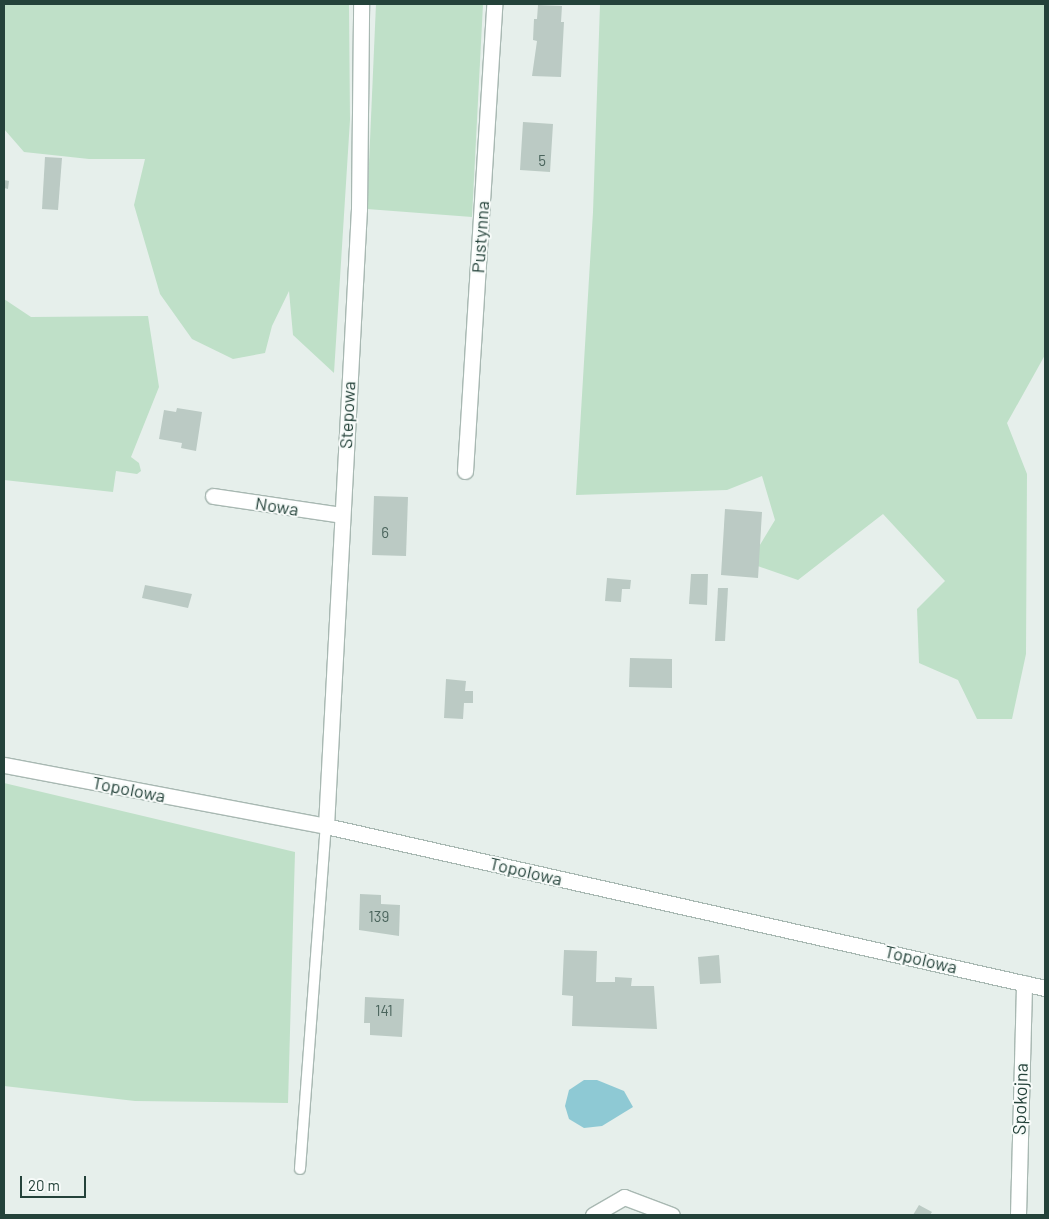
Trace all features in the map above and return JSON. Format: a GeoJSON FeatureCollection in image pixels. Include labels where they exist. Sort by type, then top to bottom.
{"type":"FeatureCollection","features":[{"type":"Feature","properties":{"kind":"street","name":"Stepowa"},"geometry":{"type":"LineString","coordinates":[[326,826],[341,515],[359,209],[361,4]]}},
{"type":"Feature","properties":{"kind":"street","name":"Pustynna"},"geometry":{"type":"LineString","coordinates":[[465,470],[494,4]]}},
{"type":"Feature","properties":{"kind":"street","name":"Nowa"},"geometry":{"type":"LineString","coordinates":[[213,496],[341,515]]}},
{"type":"Feature","properties":{"kind":"street","name":"Topolowa"},"geometry":{"type":"LineString","coordinates":[[4,765],[326,826],[1045,988]]}},
{"type":"Feature","properties":{"kind":"street","name":"Spokojna"},"geometry":{"type":"LineString","coordinates":[[1018,1215],[1024,983]]}},
{"type":"Feature","properties":{"kind":"street"},"geometry":{"type":"LineString","coordinates":[[593,1215],[624,1197],[672,1215]]}},
{"type":"Feature","properties":{"kind":"lane"},"geometry":{"type":"LineString","coordinates":[[300,1169],[326,826]]}},
{"type":"Feature","properties":{"kind":"green space"},"geometry":{"type":"Polygon","coordinates":[[[4,4],[349,4],[350,120],[334,373],[293,335],[289,291],[272,326],[265,353],[233,359],[192,339],[160,294],[134,205],[145,159],[89,159],[24,152],[4,129],[4,4]]]}},
{"type":"Feature","properties":{"kind":"green space"},"geometry":{"type":"Polygon","coordinates":[[[376,4],[483,4],[472,217],[367,209],[376,4]]]}},
{"type":"Feature","properties":{"kind":"green space"},"geometry":{"type":"Polygon","coordinates":[[[600,4],[1045,4],[1045,355],[1007,423],[1027,474],[1026,654],[1012,719],[977,719],[958,680],[919,663],[917,609],[945,581],[883,514],[798,580],[749,563],[775,520],[762,476],[727,490],[576,495],[593,212],[600,4]]]}},
{"type":"Feature","properties":{"kind":"green space"},"geometry":{"type":"Polygon","coordinates":[[[4,299],[31,317],[148,316],[159,387],[131,457],[139,463],[141,471],[137,474],[116,471],[113,492],[4,480],[4,299]]]}},
{"type":"Feature","properties":{"kind":"green space"},"geometry":{"type":"Polygon","coordinates":[[[4,783],[295,852],[288,1103],[135,1101],[4,1086],[4,783]]]}},
{"type":"Feature","properties":{"kind":"water"},"geometry":{"type":"Polygon","coordinates":[[[584,1080],[597,1080],[624,1091],[633,1107],[602,1126],[584,1128],[569,1119],[565,1106],[569,1090],[584,1080]]]}},
{"type":"Feature","properties":{"kind":"building"},"geometry":{"type":"Polygon","coordinates":[[[538,5],[562,6],[561,22],[564,22],[561,77],[532,76],[537,41],[533,40],[534,19],[537,19],[538,5]]]}},
{"type":"Feature","properties":{"kind":"building"},"geometry":{"type":"Polygon","coordinates":[[[523,122],[553,124],[550,172],[520,170],[523,122]]]}},
{"type":"Feature","properties":{"kind":"building"},"geometry":{"type":"Polygon","coordinates":[[[45,157],[62,158],[58,210],[42,209],[45,157]]]}},
{"type":"Feature","properties":{"kind":"building"},"geometry":{"type":"Polygon","coordinates":[[[4,180],[9,181],[8,189],[4,188],[4,180]]]}},
{"type":"Feature","properties":{"kind":"building"},"geometry":{"type":"Polygon","coordinates":[[[177,408],[202,412],[196,451],[181,448],[182,443],[159,439],[164,410],[176,412],[177,408]]]}},
{"type":"Feature","properties":{"kind":"building"},"geometry":{"type":"Polygon","coordinates":[[[374,496],[408,497],[406,556],[372,555],[374,496]]]}},
{"type":"Feature","properties":{"kind":"building"},"geometry":{"type":"Polygon","coordinates":[[[725,509],[762,512],[758,578],[721,575],[725,509]]]}},
{"type":"Feature","properties":{"kind":"building"},"geometry":{"type":"Polygon","coordinates":[[[691,574],[708,574],[707,605],[689,604],[691,574]]]}},
{"type":"Feature","properties":{"kind":"building"},"geometry":{"type":"Polygon","coordinates":[[[607,578],[631,580],[630,589],[622,589],[621,602],[605,601],[607,578]]]}},
{"type":"Feature","properties":{"kind":"building"},"geometry":{"type":"Polygon","coordinates":[[[145,585],[192,594],[188,608],[142,598],[145,585]]]}},
{"type":"Feature","properties":{"kind":"building"},"geometry":{"type":"Polygon","coordinates":[[[718,588],[728,588],[725,641],[715,641],[718,588]]]}},
{"type":"Feature","properties":{"kind":"building"},"geometry":{"type":"Polygon","coordinates":[[[630,658],[672,659],[672,688],[629,687],[630,658]]]}},
{"type":"Feature","properties":{"kind":"building"},"geometry":{"type":"Polygon","coordinates":[[[446,679],[466,681],[465,691],[473,691],[473,703],[464,703],[463,719],[444,718],[446,679]]]}},
{"type":"Feature","properties":{"kind":"building"},"geometry":{"type":"Polygon","coordinates":[[[360,894],[381,895],[381,904],[400,905],[399,936],[359,930],[360,894]]]}},
{"type":"Feature","properties":{"kind":"building"},"geometry":{"type":"Polygon","coordinates":[[[564,950],[597,951],[596,982],[615,982],[615,977],[632,978],[631,986],[654,986],[657,1029],[572,1026],[573,996],[562,995],[564,950]]]}},
{"type":"Feature","properties":{"kind":"building"},"geometry":{"type":"Polygon","coordinates":[[[719,955],[721,983],[700,984],[698,957],[719,955]]]}},
{"type":"Feature","properties":{"kind":"building"},"geometry":{"type":"Polygon","coordinates":[[[365,997],[404,999],[402,1037],[370,1035],[370,1023],[364,1023],[365,997]]]}},
{"type":"Feature","properties":{"kind":"building"},"geometry":{"type":"Polygon","coordinates":[[[919,1205],[932,1212],[930,1215],[913,1215],[919,1205]]]}}]}
